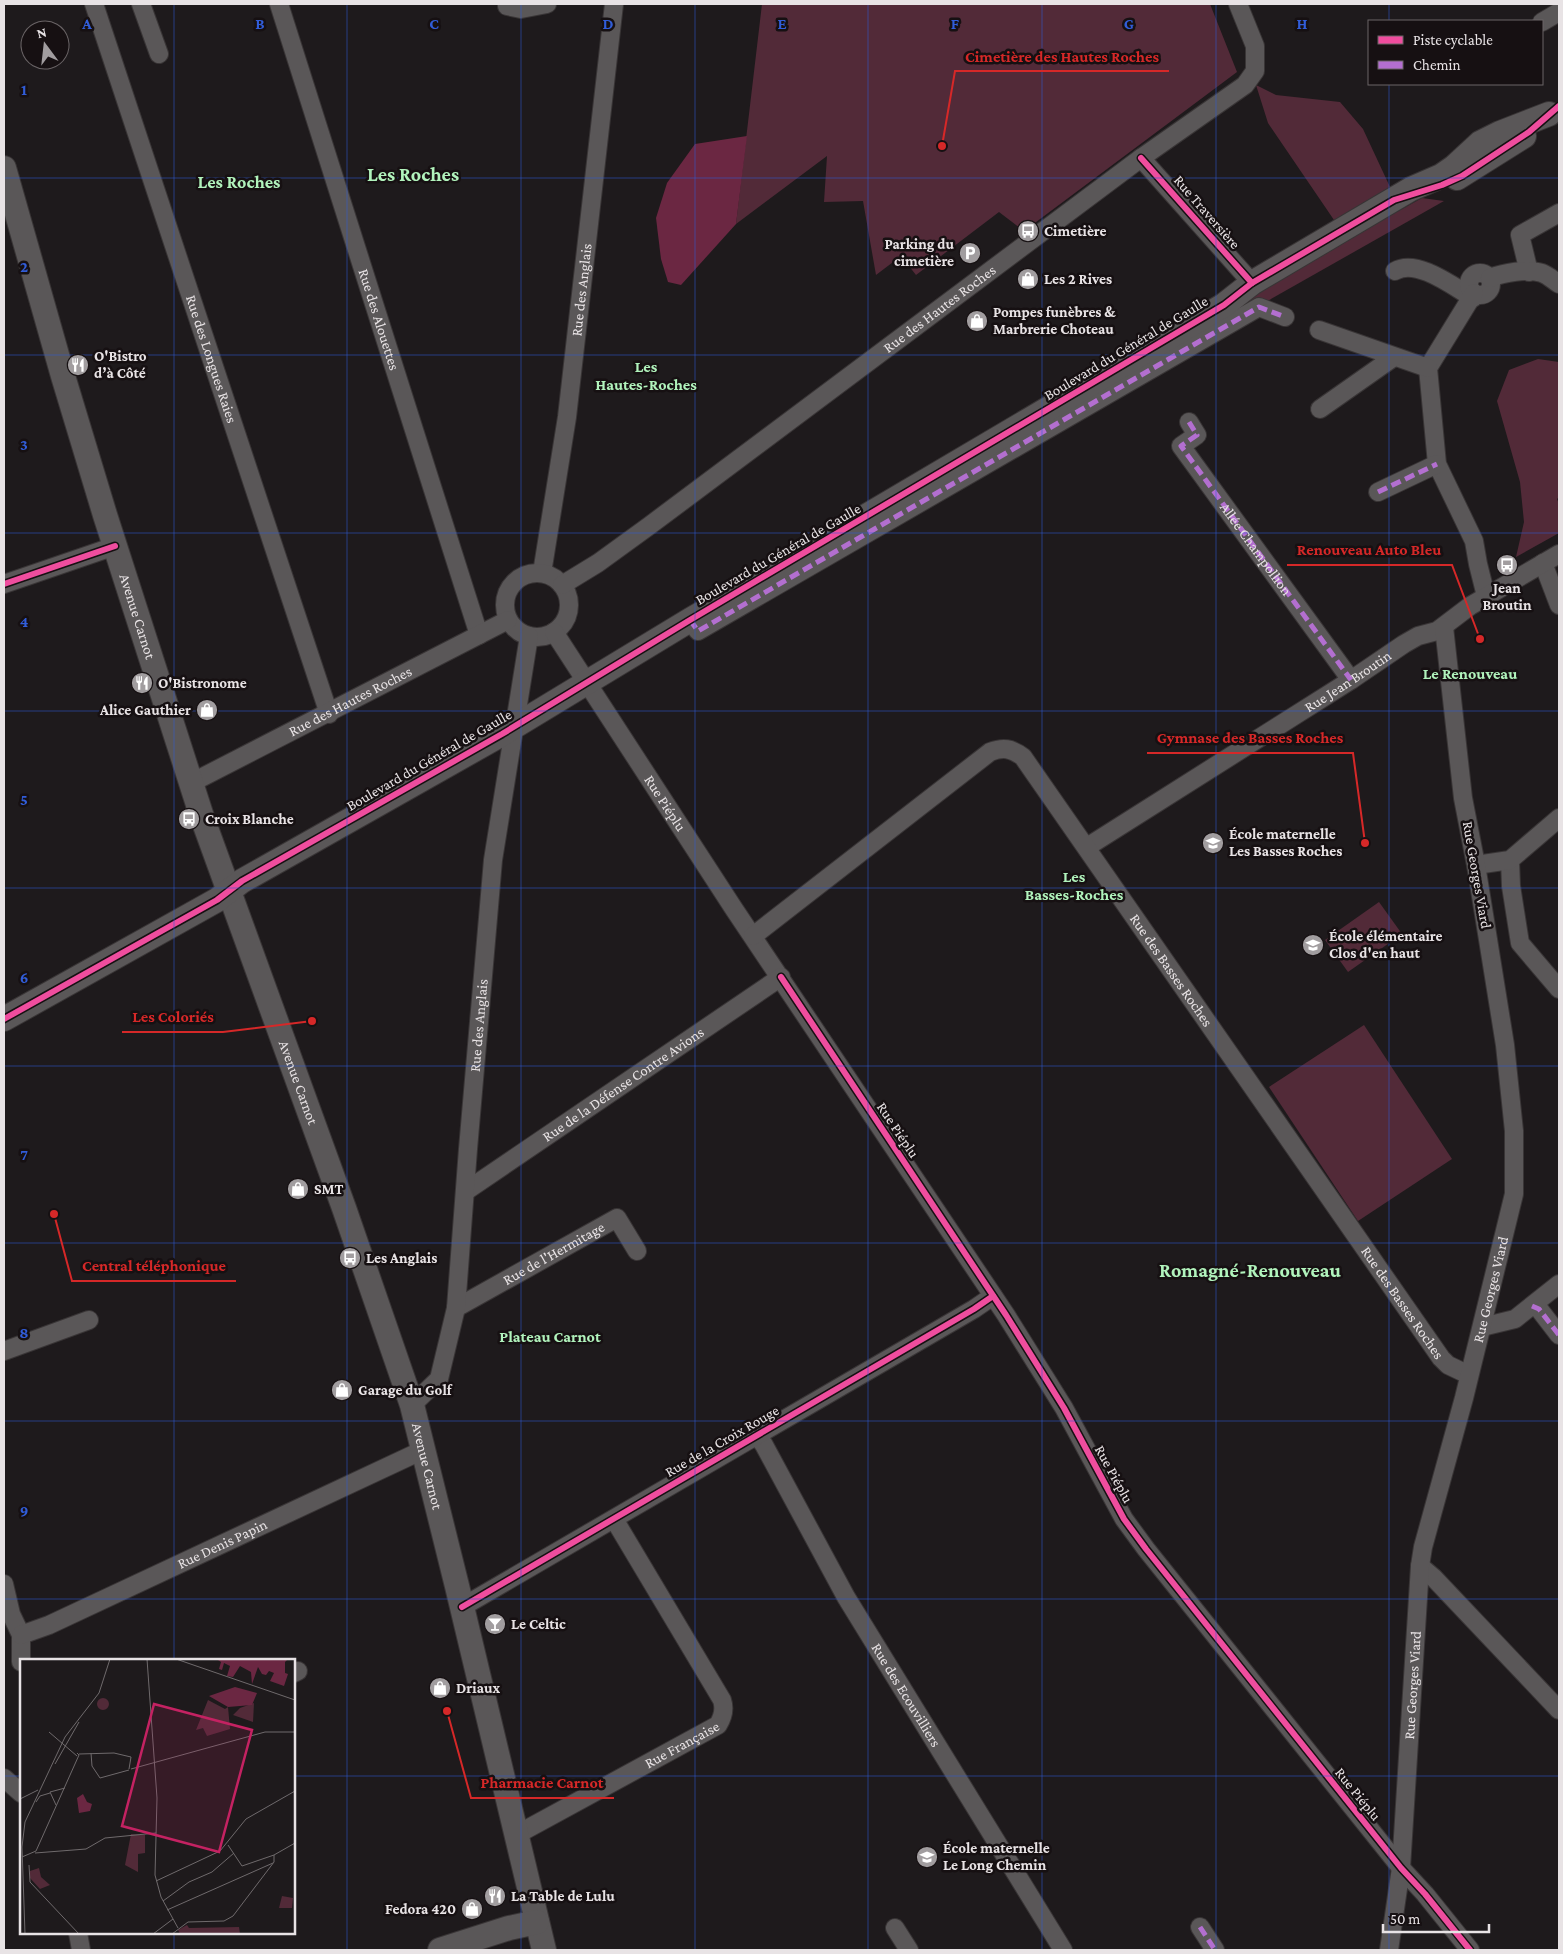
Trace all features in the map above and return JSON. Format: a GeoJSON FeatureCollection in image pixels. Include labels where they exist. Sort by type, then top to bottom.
{"type":"FeatureCollection","features":[{"type":"Feature","properties":{"kind":"street","name":"Rue des Longues Raies"},"geometry":{"type":"LineString","coordinates":[[94,4],[329,714]]}},
{"type":"Feature","properties":{"kind":"street"},"geometry":{"type":"LineString","coordinates":[[141,4],[159,54]]}},
{"type":"Feature","properties":{"kind":"street","name":"Rue des Alouettes"},"geometry":{"type":"LineString","coordinates":[[279,4],[479,635]]}},
{"type":"Feature","properties":{"kind":"street"},"geometry":{"type":"LineString","coordinates":[[507,6],[521,9],[546,4]]}},
{"type":"Feature","properties":{"kind":"street","name":"Rue des Anglais"},"geometry":{"type":"LineString","coordinates":[[542,574],[567,417],[614,4]]}},
{"type":"Feature","properties":{"kind":"street","name":"Rue des Hautes Roches"},"geometry":{"type":"LineString","coordinates":[[562,585],[598,563],[665,515],[1142,158],[1244,85],[1255,71],[1255,46],[1238,4]]}},
{"type":"Feature","properties":{"kind":"street"},"geometry":{"type":"LineString","coordinates":[[1543,21],[1559,12]]}},
{"type":"Feature","properties":{"kind":"street","name":"Boulevard du Général de Gaulle"},"geometry":{"type":"LineString","coordinates":[[4,1019],[217,900],[228,890],[516,726],[690,620],[1224,305],[1252,284],[1411,189],[1441,176],[1454,167],[1480,143],[1554,110]]}},
{"type":"Feature","properties":{"kind":"street","name":"Rue Traversière"},"geometry":{"type":"LineString","coordinates":[[1142,158],[1252,284]]}},
{"type":"Feature","properties":{"kind":"street","name":"Avenue Carnot"},"geometry":{"type":"LineString","coordinates":[[4,171],[63,376],[191,783],[344,1208],[412,1405],[544,1950]]}},
{"type":"Feature","properties":{"kind":"street"},"geometry":{"type":"LineString","coordinates":[[1528,272],[1520,235],[1559,213]]}},
{"type":"Feature","properties":{"kind":"street"},"geometry":{"type":"LineString","coordinates":[[1395,271],[1399,269],[1422,270],[1473,295]]}},
{"type":"Feature","properties":{"kind":"street"},"geometry":{"type":"LineString","coordinates":[[1473,295],[1470,288],[1471,278],[1481,273],[1490,278],[1507,274],[1542,273],[1559,284]]}},
{"type":"Feature","properties":{"kind":"street"},"geometry":{"type":"LineString","coordinates":[[1473,295],[1428,368],[1437,464],[1474,541],[1486,596]]}},
{"type":"Feature","properties":{"kind":"street","name":"Boulevard du Général de Gaulle"},"geometry":{"type":"LineString","coordinates":[[690,620],[698,631],[1259,306],[1285,316]]}},
{"type":"Feature","properties":{"kind":"street"},"geometry":{"type":"LineString","coordinates":[[1319,330],[1428,368]]}},
{"type":"Feature","properties":{"kind":"street"},"geometry":{"type":"LineString","coordinates":[[1320,409],[1394,357]]}},
{"type":"Feature","properties":{"kind":"street","name":"Allée Champollion"},"geometry":{"type":"LineString","coordinates":[[1189,422],[1197,435],[1181,446],[1351,680]]}},
{"type":"Feature","properties":{"kind":"street"},"geometry":{"type":"LineString","coordinates":[[1378,492],[1437,464]]}},
{"type":"Feature","properties":{"kind":"street"},"geometry":{"type":"LineString","coordinates":[[4,584],[115,546]]}},
{"type":"Feature","properties":{"kind":"street","name":"Rue Jean Broutin"},"geometry":{"type":"LineString","coordinates":[[1087,847],[1351,680],[1404,644],[1418,636],[1444,627],[1458,613],[1559,554]]}},
{"type":"Feature","properties":{"kind":"street"},"geometry":{"type":"LineString","coordinates":[[1543,563],[1559,605]]}},
{"type":"Feature","properties":{"kind":"street"},"geometry":{"type":"LineString","coordinates":[[542,574],[562,585],[569,602],[568,610],[561,626],[554,632],[538,637],[529,636],[521,633],[508,620],[505,606],[508,591],[522,577],[542,574]]}},
{"type":"Feature","properties":{"kind":"street","name":"Rue des Hautes Roches"},"geometry":{"type":"LineString","coordinates":[[191,783],[329,714],[508,620]]}},
{"type":"Feature","properties":{"kind":"street","name":"Rue Georges Viard"},"geometry":{"type":"LineString","coordinates":[[1389,1950],[1401,1868],[1420,1566],[1423,1547],[1482,1327],[1514,1194],[1514,1140],[1505,1045],[1476,865],[1463,798],[1444,627]]}},
{"type":"Feature","properties":{"kind":"street","name":"Rue Piéplu"},"geometry":{"type":"LineString","coordinates":[[554,632],[753,936],[993,1296],[1064,1408],[1124,1519],[1401,1868],[1425,1894],[1470,1950]]}},
{"type":"Feature","properties":{"kind":"street","name":"Rue des Anglais"},"geometry":{"type":"LineString","coordinates":[[412,1405],[439,1379],[456,1308],[493,860],[529,636]]}},
{"type":"Feature","properties":{"kind":"street","name":"Rue des Basses Roches"},"geometry":{"type":"LineString","coordinates":[[753,936],[990,752],[1002,747],[1015,750],[1023,757],[1087,847],[1440,1358],[1448,1366],[1469,1376]]}},
{"type":"Feature","properties":{"kind":"street"},"geometry":{"type":"LineString","coordinates":[[1476,865],[1510,860],[1559,818]]}},
{"type":"Feature","properties":{"kind":"street"},"geometry":{"type":"LineString","coordinates":[[1510,860],[1511,886],[1520,943],[1557,981]]}},
{"type":"Feature","properties":{"kind":"street","name":"Rue de la Défense Contre Avions"},"geometry":{"type":"LineString","coordinates":[[466,1191],[781,977]]}},
{"type":"Feature","properties":{"kind":"street","name":"Rue de l'Hermitage"},"geometry":{"type":"LineString","coordinates":[[456,1308],[618,1218],[637,1251]]}},
{"type":"Feature","properties":{"kind":"street"},"geometry":{"type":"LineString","coordinates":[[1482,1327],[1516,1319],[1559,1284]]}},
{"type":"Feature","properties":{"kind":"street","name":"Rue de la Croix Rouge"},"geometry":{"type":"LineString","coordinates":[[462,1606],[974,1309],[993,1296]]}},
{"type":"Feature","properties":{"kind":"street"},"geometry":{"type":"LineString","coordinates":[[1532,1306],[1539,1309],[1559,1335]]}},
{"type":"Feature","properties":{"kind":"street"},"geometry":{"type":"LineString","coordinates":[[4,1351],[89,1320]]}},
{"type":"Feature","properties":{"kind":"street","name":"Rue des Ecouvilliers"},"geometry":{"type":"LineString","coordinates":[[757,1435],[846,1597],[1063,1950]]}},
{"type":"Feature","properties":{"kind":"street","name":"Rue Denis Papin"},"geometry":{"type":"LineString","coordinates":[[20,1635],[49,1625],[423,1450]]}},
{"type":"Feature","properties":{"kind":"street","name":"Rue Française"},"geometry":{"type":"LineString","coordinates":[[516,1835],[718,1725],[722,1719],[724,1706],[722,1700],[614,1519]]}},
{"type":"Feature","properties":{"kind":"street"},"geometry":{"type":"LineString","coordinates":[[1420,1566],[1440,1584],[1559,1710]]}},
{"type":"Feature","properties":{"kind":"street"},"geometry":{"type":"LineString","coordinates":[[4,1584],[11,1614],[20,1635],[21,1659]]}},
{"type":"Feature","properties":{"kind":"street"},"geometry":{"type":"LineString","coordinates":[[4,1778],[20,1792]]}},
{"type":"Feature","properties":{"kind":"street"},"geometry":{"type":"LineString","coordinates":[[440,1950],[509,1928],[537,1922]]}},
{"type":"Feature","properties":{"kind":"street"},"geometry":{"type":"LineString","coordinates":[[1200,1927],[1215,1950]]}},
{"type":"Feature","properties":{"kind":"street"},"geometry":{"type":"LineString","coordinates":[[895,1928],[909,1950]]}},
{"type":"Feature","properties":{"kind":"street"},"geometry":{"type":"LineString","coordinates":[[78,1934],[81,1950]]}},
{"type":"Feature","properties":{"kind":"shaded area"},"geometry":{"type":"Polygon","coordinates":[[[762,4],[1210,4],[1237,72],[1024,231],[999,212],[916,275],[901,256],[876,275],[863,201],[824,202],[827,156],[736,224],[762,4]]]}},
{"type":"Feature","properties":{"kind":"shaded area"},"geometry":{"type":"Polygon","coordinates":[[[1256,85],[1276,95],[1340,102],[1363,129],[1390,187],[1334,220],[1268,123],[1256,85]]]}},
{"type":"Feature","properties":{"kind":"shaded area"},"geometry":{"type":"Polygon","coordinates":[[[747,136],[736,224],[681,285],[668,282],[661,259],[656,218],[667,183],[695,144],[747,136]]]}},
{"type":"Feature","properties":{"kind":"shaded area"},"geometry":{"type":"Polygon","coordinates":[[[1422,198],[1444,201],[1006,449],[1267,284],[1422,198]]]}},
{"type":"Feature","properties":{"kind":"shaded area"},"geometry":{"type":"Polygon","coordinates":[[[1538,359],[1559,362],[1559,497],[1557,499],[1559,504],[1559,533],[1516,557],[1524,522],[1520,482],[1497,401],[1509,370],[1538,359]]]}},
{"type":"Feature","properties":{"kind":"shaded area"},"geometry":{"type":"Polygon","coordinates":[[[1379,902],[1402,934],[1348,972],[1325,940],[1379,902]]]}},
{"type":"Feature","properties":{"kind":"shaded area"},"geometry":{"type":"Polygon","coordinates":[[[1364,1025],[1452,1159],[1358,1221],[1269,1087],[1364,1025]]]}},
{"type":"Feature","properties":{"kind":"marked path"},"geometry":{"type":"LineString","coordinates":[[690,620],[698,631],[1259,307],[1285,317]]}},
{"type":"Feature","properties":{"kind":"marked path"},"geometry":{"type":"LineString","coordinates":[[1189,422],[1197,435],[1181,446],[1351,680]]}},
{"type":"Feature","properties":{"kind":"marked path"},"geometry":{"type":"LineString","coordinates":[[1378,492],[1437,464]]}},
{"type":"Feature","properties":{"kind":"marked path"},"geometry":{"type":"LineString","coordinates":[[1532,1306],[1539,1309],[1559,1335]]}},
{"type":"Feature","properties":{"kind":"marked path"},"geometry":{"type":"LineString","coordinates":[[1200,1927],[1215,1950]]}},
{"type":"Feature","properties":{"kind":"cycle path"},"geometry":{"type":"LineString","coordinates":[[4,1019],[217,900],[242,881],[502,734],[690,620],[1224,305],[1252,283],[1394,200],[1442,185],[1462,176],[1529,132],[1559,106]]}},
{"type":"Feature","properties":{"kind":"cycle path"},"geometry":{"type":"LineString","coordinates":[[1141,158],[1252,283]]}},
{"type":"Feature","properties":{"kind":"cycle path"},"geometry":{"type":"LineString","coordinates":[[4,584],[115,546]]}},
{"type":"Feature","properties":{"kind":"cycle path"},"geometry":{"type":"LineString","coordinates":[[781,977],[1006,1315],[1064,1408],[1124,1519],[1401,1868],[1425,1894],[1470,1950]]}},
{"type":"Feature","properties":{"kind":"cycle path"},"geometry":{"type":"LineString","coordinates":[[462,1607],[974,1309],[993,1296]]}},
{"type":"Feature","properties":{"kind":"place","name":"Cimetière des Hautes Roches"},"geometry":{"type":"Point","coordinates":[942,146]}},
{"type":"Feature","properties":{"kind":"place","name":"Cimetière"},"geometry":{"type":"Point","coordinates":[1028,231]}},
{"type":"Feature","properties":{"kind":"place","name":"Parking du cimetière"},"geometry":{"type":"Point","coordinates":[970,253]}},
{"type":"Feature","properties":{"kind":"place","name":"Les 2 Rives"},"geometry":{"type":"Point","coordinates":[1028,279]}},
{"type":"Feature","properties":{"kind":"place","name":"Pompes funèbres & Marbrerie Choteau"},"geometry":{"type":"Point","coordinates":[977,321]}},
{"type":"Feature","properties":{"kind":"place","name":"O'Bistro d’à Côté"},"geometry":{"type":"Point","coordinates":[78,365]}},
{"type":"Feature","properties":{"kind":"place","name":"Jean Broutin"},"geometry":{"type":"Point","coordinates":[1507,565]}},
{"type":"Feature","properties":{"kind":"place","name":"Renouveau Auto Bleu"},"geometry":{"type":"Point","coordinates":[1480,639]}},
{"type":"Feature","properties":{"kind":"place","name":"O'Bistronome"},"geometry":{"type":"Point","coordinates":[142,683]}},
{"type":"Feature","properties":{"kind":"place","name":"Alice Gauthier"},"geometry":{"type":"Point","coordinates":[207,710]}},
{"type":"Feature","properties":{"kind":"place","name":"Croix Blanche"},"geometry":{"type":"Point","coordinates":[189,819]}},
{"type":"Feature","properties":{"kind":"place","name":"École maternelle Les Basses Roches"},"geometry":{"type":"Point","coordinates":[1213,843]}},
{"type":"Feature","properties":{"kind":"place","name":"Gymnase des Basses Roches"},"geometry":{"type":"Point","coordinates":[1365,843]}},
{"type":"Feature","properties":{"kind":"place","name":"École élémentaire Clos d'en haut"},"geometry":{"type":"Point","coordinates":[1313,945]}},
{"type":"Feature","properties":{"kind":"place","name":"Les Coloriés"},"geometry":{"type":"Point","coordinates":[312,1021]}},
{"type":"Feature","properties":{"kind":"place","name":"SMT"},"geometry":{"type":"Point","coordinates":[298,1189]}},
{"type":"Feature","properties":{"kind":"place","name":"Central téléphonique"},"geometry":{"type":"Point","coordinates":[54,1214]}},
{"type":"Feature","properties":{"kind":"place","name":"Les Anglais"},"geometry":{"type":"Point","coordinates":[350,1258]}},
{"type":"Feature","properties":{"kind":"place","name":"Garage du Golf"},"geometry":{"type":"Point","coordinates":[342,1390]}},
{"type":"Feature","properties":{"kind":"place","name":"Le Celtic"},"geometry":{"type":"Point","coordinates":[495,1624]}},
{"type":"Feature","properties":{"kind":"place","name":"Driaux"},"geometry":{"type":"Point","coordinates":[440,1688]}},
{"type":"Feature","properties":{"kind":"place","name":"Pharmacie Carnot"},"geometry":{"type":"Point","coordinates":[447,1711]}},
{"type":"Feature","properties":{"kind":"place","name":"École maternelle Le Long Chemin"},"geometry":{"type":"Point","coordinates":[927,1857]}},
{"type":"Feature","properties":{"kind":"place","name":"La Table de Lulu"},"geometry":{"type":"Point","coordinates":[495,1896]}},
{"type":"Feature","properties":{"kind":"place","name":"Fedora 420"},"geometry":{"type":"Point","coordinates":[472,1909]}},
{"type":"Feature","properties":{"kind":"district","name":"Les Roches"},"geometry":{"type":"Point","coordinates":[413,174]}},
{"type":"Feature","properties":{"kind":"district","name":"Les Roches"},"geometry":{"type":"Point","coordinates":[239,182]}},
{"type":"Feature","properties":{"kind":"district","name":"Les Hautes-Roches"},"geometry":{"type":"Point","coordinates":[646,375]}},
{"type":"Feature","properties":{"kind":"district","name":"Le Renouveau"},"geometry":{"type":"Point","coordinates":[1470,673]}},
{"type":"Feature","properties":{"kind":"district","name":"Les Basses-Roches"},"geometry":{"type":"Point","coordinates":[1074,885]}},
{"type":"Feature","properties":{"kind":"district","name":"Romagné-Renouveau"},"geometry":{"type":"Point","coordinates":[1250,1270]}},
{"type":"Feature","properties":{"kind":"district","name":"Plateau Carnot"},"geometry":{"type":"Point","coordinates":[550,1336]}}]}
